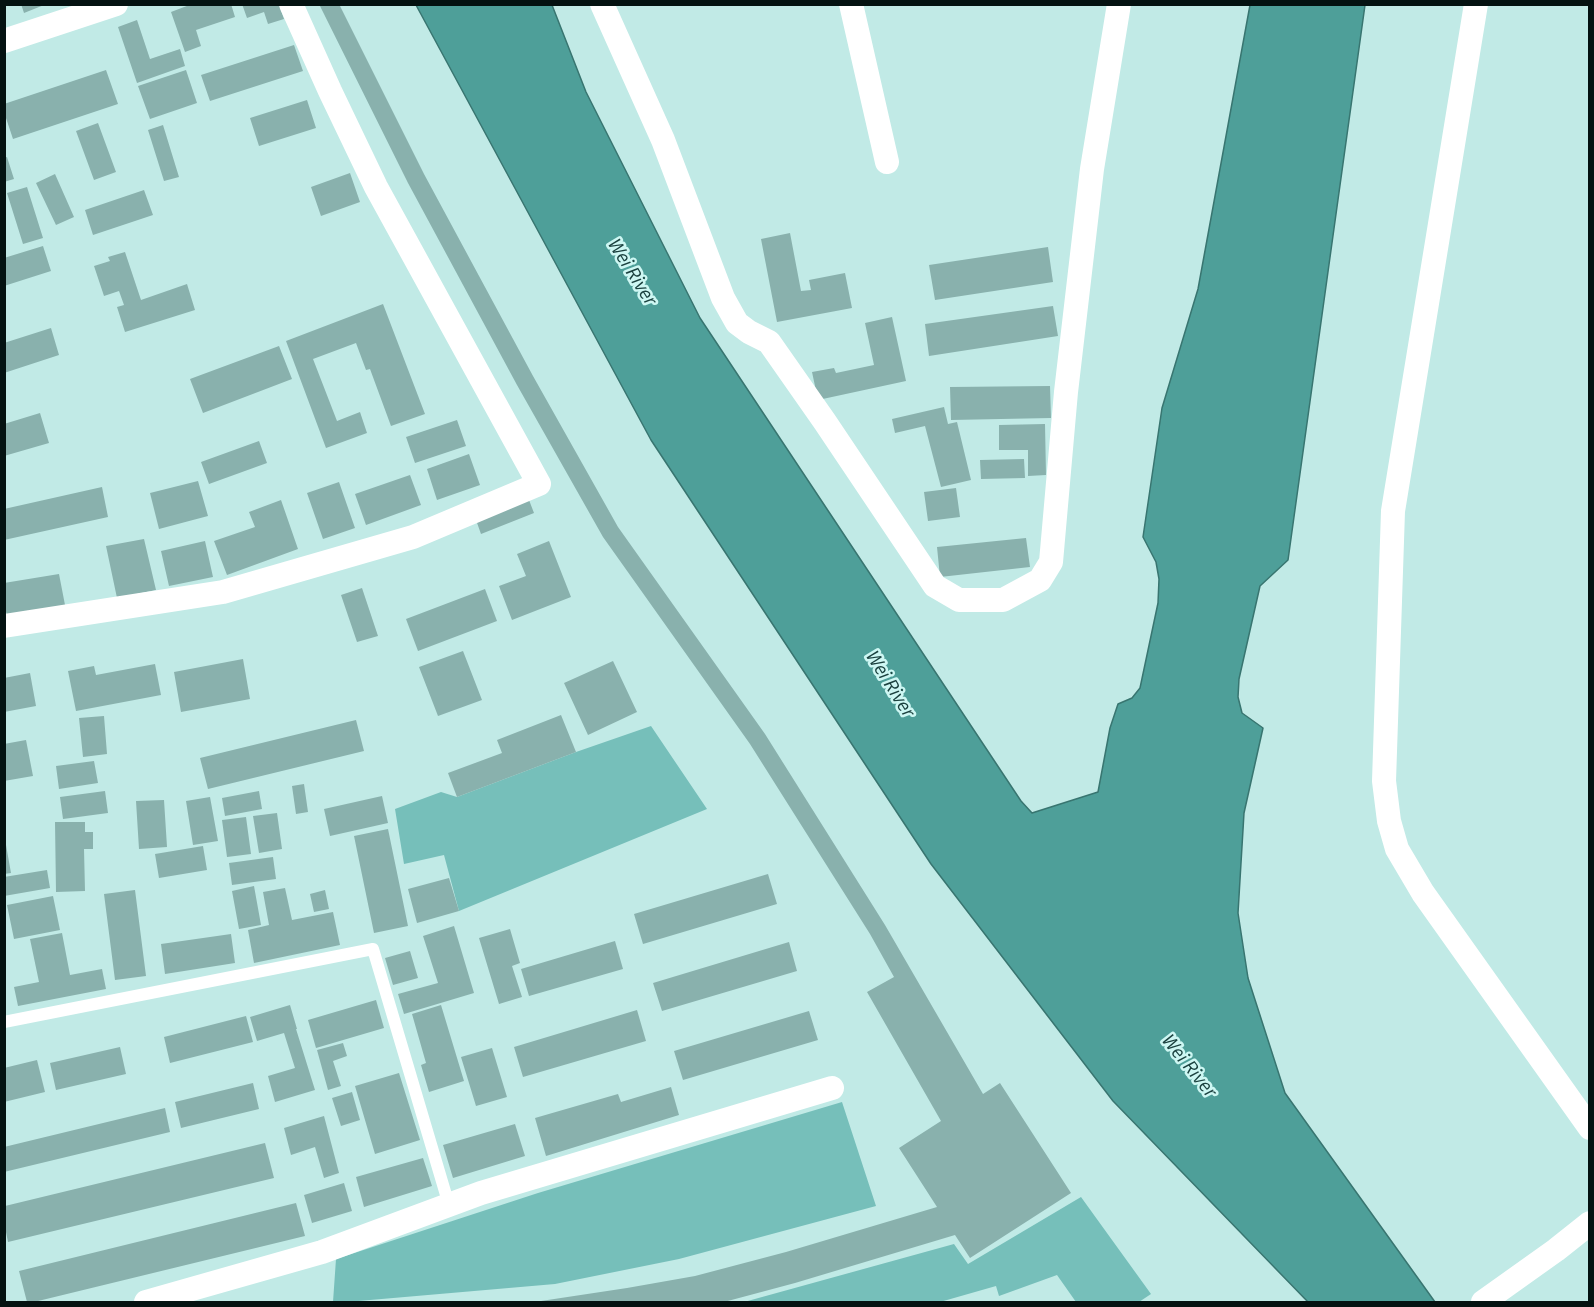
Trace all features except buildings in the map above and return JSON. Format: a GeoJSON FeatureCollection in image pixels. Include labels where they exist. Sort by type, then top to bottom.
{"type":"FeatureCollection","features":[{"type":"Feature","properties":{"kind":"street"},"geometry":{"type":"LineString","coordinates":[[4,41],[116,4]]}},
{"type":"Feature","properties":{"kind":"street"},"geometry":{"type":"LineString","coordinates":[[4,626],[223,592],[413,537],[539,484],[376,187],[291,4]]}},
{"type":"Feature","properties":{"kind":"street"},"geometry":{"type":"LineString","coordinates":[[602,4],[663,140],[723,298],[737,323],[769,342],[935,586],[959,600],[1003,600],[1040,580],[1051,562],[1066,392],[1092,169],[1119,4]]}},
{"type":"Feature","properties":{"kind":"street"},"geometry":{"type":"LineString","coordinates":[[851,4],[887,162]]}},
{"type":"Feature","properties":{"kind":"street"},"geometry":{"type":"LineString","coordinates":[[1476,4],[1393,511],[1384,781],[1389,820],[1397,849],[1423,893],[1590,1128]]}},
{"type":"Feature","properties":{"kind":"street"},"geometry":{"type":"LineString","coordinates":[[146,1302],[322,1252],[492,1189],[832,1088]]}},
{"type":"Feature","properties":{"kind":"street"},"geometry":{"type":"LineString","coordinates":[[1483,1302],[1589,1226]]}},
{"type":"Feature","properties":{"kind":"lane"},"geometry":{"type":"LineString","coordinates":[[4,1022],[372,949],[448,1205]]}},
{"type":"Feature","properties":{"kind":"shaded area"},"geometry":{"type":"Polygon","coordinates":[[[651,726],[707,809],[459,911],[444,855],[404,864],[395,809],[441,792],[457,797],[651,726]]]}},
{"type":"Feature","properties":{"kind":"shaded area"},"geometry":{"type":"Polygon","coordinates":[[[842,1102],[876,1206],[679,1259],[555,1284],[333,1302],[336,1259],[538,1193],[842,1102]]]}},
{"type":"Feature","properties":{"kind":"shaded area"},"geometry":{"type":"Polygon","coordinates":[[[1081,1197],[1151,1294],[1139,1302],[1076,1302],[1057,1275],[999,1296],[996,1286],[940,1302],[744,1302],[954,1244],[968,1264],[1081,1197]]]}},
{"type":"Feature","properties":{"kind":"water","name":"Wei River"},"geometry":{"type":"Polygon","coordinates":[[[416,5],[552,5],[586,92],[700,318],[1021,801],[1032,813],[1098,792],[1110,728],[1118,704],[1132,698],[1140,688],[1158,603],[1159,579],[1156,562],[1143,537],[1162,408],[1198,289],[1250,5],[1365,5],[1288,560],[1260,586],[1239,679],[1238,697],[1242,713],[1263,728],[1244,813],[1238,913],[1248,978],[1285,1093],[1435,1302],[1308,1302],[1113,1101],[931,864],[651,440],[416,5]]]}}]}
